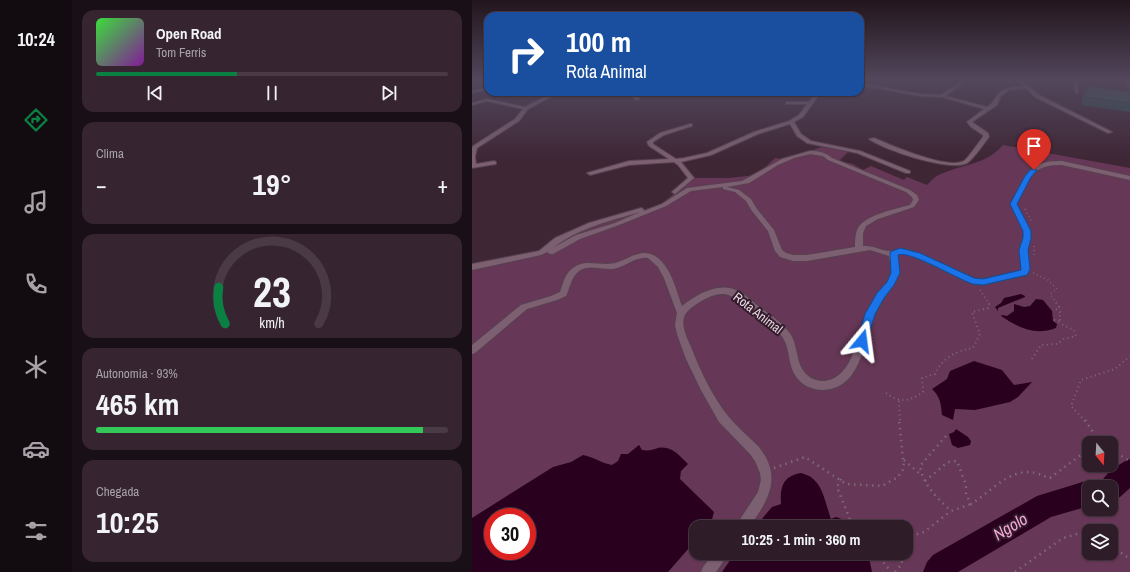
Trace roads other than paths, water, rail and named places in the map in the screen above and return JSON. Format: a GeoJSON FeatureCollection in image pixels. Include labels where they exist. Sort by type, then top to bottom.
{"type":"FeatureCollection","features":[{"type":"Feature","properties":{"kind":"street"},"geometry":{"type":"LineString","coordinates":[[494,163],[472,166],[472,157],[476,147],[518,120],[526,108],[520,107]]}},
{"type":"Feature","properties":{"kind":"street"},"geometry":{"type":"LineString","coordinates":[[590,173],[629,163],[684,160],[709,154],[756,133],[791,122],[804,114],[809,107]]}},
{"type":"Feature","properties":{"kind":"street"},"geometry":{"type":"LineString","coordinates":[[980,107],[988,109]]}},
{"type":"Feature","properties":{"kind":"street"},"geometry":{"type":"LineString","coordinates":[[872,139],[922,157],[950,165],[962,164],[966,162],[986,137],[986,134],[969,122],[991,107]]}},
{"type":"Feature","properties":{"kind":"street"},"geometry":{"type":"LineString","coordinates":[[1058,107],[1110,132]]}},
{"type":"Feature","properties":{"kind":"street"},"geometry":{"type":"LineString","coordinates":[[791,122],[799,135],[809,142],[858,152],[908,172]]}},
{"type":"Feature","properties":{"kind":"street"},"geometry":{"type":"LineString","coordinates":[[690,125],[662,134],[650,142],[651,145],[683,166],[696,183],[732,189],[742,193],[771,230],[779,251],[783,255],[793,258],[807,258],[870,248],[893,254],[900,251],[907,251],[967,279],[983,282],[1024,273],[1026,269],[1023,250],[1027,238],[1027,231],[1014,204],[1028,176],[1038,165],[1052,162],[1062,163],[1130,178]]}},
{"type":"Feature","properties":{"kind":"street"},"geometry":{"type":"LineString","coordinates":[[742,193],[746,185],[770,168],[784,161],[810,152],[820,151],[826,153],[830,159],[908,191],[915,196],[916,200],[912,206],[870,220],[862,226],[859,235],[859,249]]}},
{"type":"Feature","properties":{"kind":"street"},"geometry":{"type":"LineString","coordinates":[[472,267],[541,253],[558,240],[591,224],[660,203],[691,178]]}},
{"type":"Feature","properties":{"kind":"street"},"geometry":{"type":"LineString","coordinates":[[550,252],[578,237],[617,224],[664,205],[688,189],[752,181]]}},
{"type":"Feature","properties":{"kind":"street","name":"Rota Animal"},"geometry":{"type":"LineString","coordinates":[[681,313],[687,306],[719,290],[728,290],[735,293],[788,337],[793,362],[801,377],[811,384],[828,386],[844,378],[851,368],[862,341],[870,314],[880,296],[891,283],[895,273],[893,254]]}},
{"type":"Feature","properties":{"kind":"street"},"geometry":{"type":"LineString","coordinates":[[472,350],[524,307],[556,299],[564,294],[571,273],[577,268],[597,264],[612,266],[635,256],[651,256],[657,261],[665,273],[681,313],[679,323],[683,338],[701,377],[723,418],[760,459],[766,474],[764,490],[756,507],[746,520]]}},
{"type":"Feature","properties":{"kind":"street"},"geometry":{"type":"LineString","coordinates":[[708,572],[717,560]]}},
{"type":"Feature","properties":{"kind":"waterway","name":"Ngolo"},"geometry":{"type":"LineString","coordinates":[[1118,482],[1130,471]]}},
{"type":"Feature","properties":{"kind":"waterway","name":"Ngolo"},"geometry":{"type":"LineString","coordinates":[[937,572],[943,565],[1046,505],[1082,495]]}}]}
